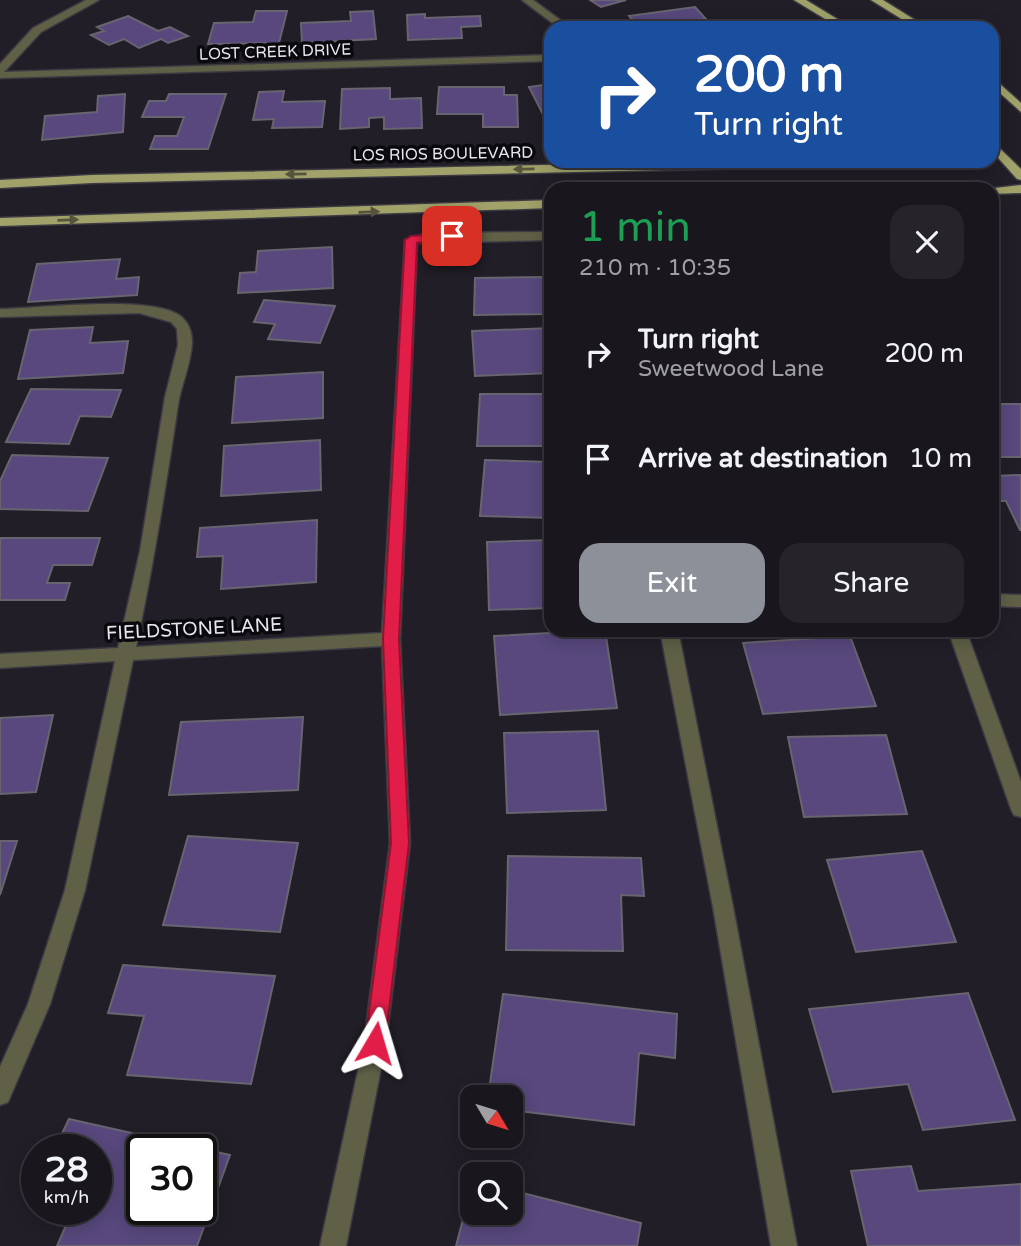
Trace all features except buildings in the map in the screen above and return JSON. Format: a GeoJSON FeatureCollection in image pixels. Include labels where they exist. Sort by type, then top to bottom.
{"type":"FeatureCollection","features":[{"type":"Feature","properties":{"kind":"main road"},"geometry":{"type":"LineString","coordinates":[[799,0],[835,21]]}},
{"type":"Feature","properties":{"kind":"main road"},"geometry":{"type":"LineString","coordinates":[[876,0],[911,21]]}},
{"type":"Feature","properties":{"kind":"main road"},"geometry":{"type":"LineString","coordinates":[[999,87],[1021,109]]}},
{"type":"Feature","properties":{"kind":"main road"},"geometry":{"type":"LineString","coordinates":[[999,151],[1021,176]]}},
{"type":"Feature","properties":{"kind":"main road"},"geometry":{"type":"LineString","coordinates":[[999,159],[1021,158]]}},
{"type":"Feature","properties":{"kind":"main road","name":"LOS RIOS BOULEVARD"},"geometry":{"type":"LineString","coordinates":[[0,184],[92,178],[559,168]]}},
{"type":"Feature","properties":{"kind":"main road"},"geometry":{"type":"LineString","coordinates":[[999,190],[1021,189]]}},
{"type":"Feature","properties":{"kind":"main road"},"geometry":{"type":"LineString","coordinates":[[0,222],[544,204]]}},
{"type":"Feature","properties":{"kind":"street"},"geometry":{"type":"LineString","coordinates":[[0,73],[37,30],[94,0]]}},
{"type":"Feature","properties":{"kind":"street"},"geometry":{"type":"LineString","coordinates":[[527,0],[556,21]]}},
{"type":"Feature","properties":{"kind":"street","name":"LOST CREEK DRIVE"},"geometry":{"type":"LineString","coordinates":[[0,73],[544,58]]}},
{"type":"Feature","properties":{"kind":"street"},"geometry":{"type":"LineString","coordinates":[[332,1246],[375,1043],[400,843],[391,639],[411,240],[427,237],[544,236]]}},
{"type":"Feature","properties":{"kind":"street"},"geometry":{"type":"LineString","coordinates":[[0,313],[138,309],[159,312],[176,319],[184,329],[185,345],[172,397],[148,551],[75,890],[39,1004],[0,1094]]}},
{"type":"Feature","properties":{"kind":"street"},"geometry":{"type":"LineString","coordinates":[[999,600],[1021,601]]}},
{"type":"Feature","properties":{"kind":"street"},"geometry":{"type":"LineString","coordinates":[[670,637],[723,907],[783,1246]]}},
{"type":"Feature","properties":{"kind":"street"},"geometry":{"type":"LineString","coordinates":[[960,637],[1021,809]]}},
{"type":"Feature","properties":{"kind":"street","name":"FIELDSTONE LANE"},"geometry":{"type":"LineString","coordinates":[[0,661],[391,639]]}},
{"type":"Feature","properties":{"kind":"route"},"geometry":{"type":"LineString","coordinates":[[375,1043],[400,843],[391,639],[411,240],[452,236]]}}]}
